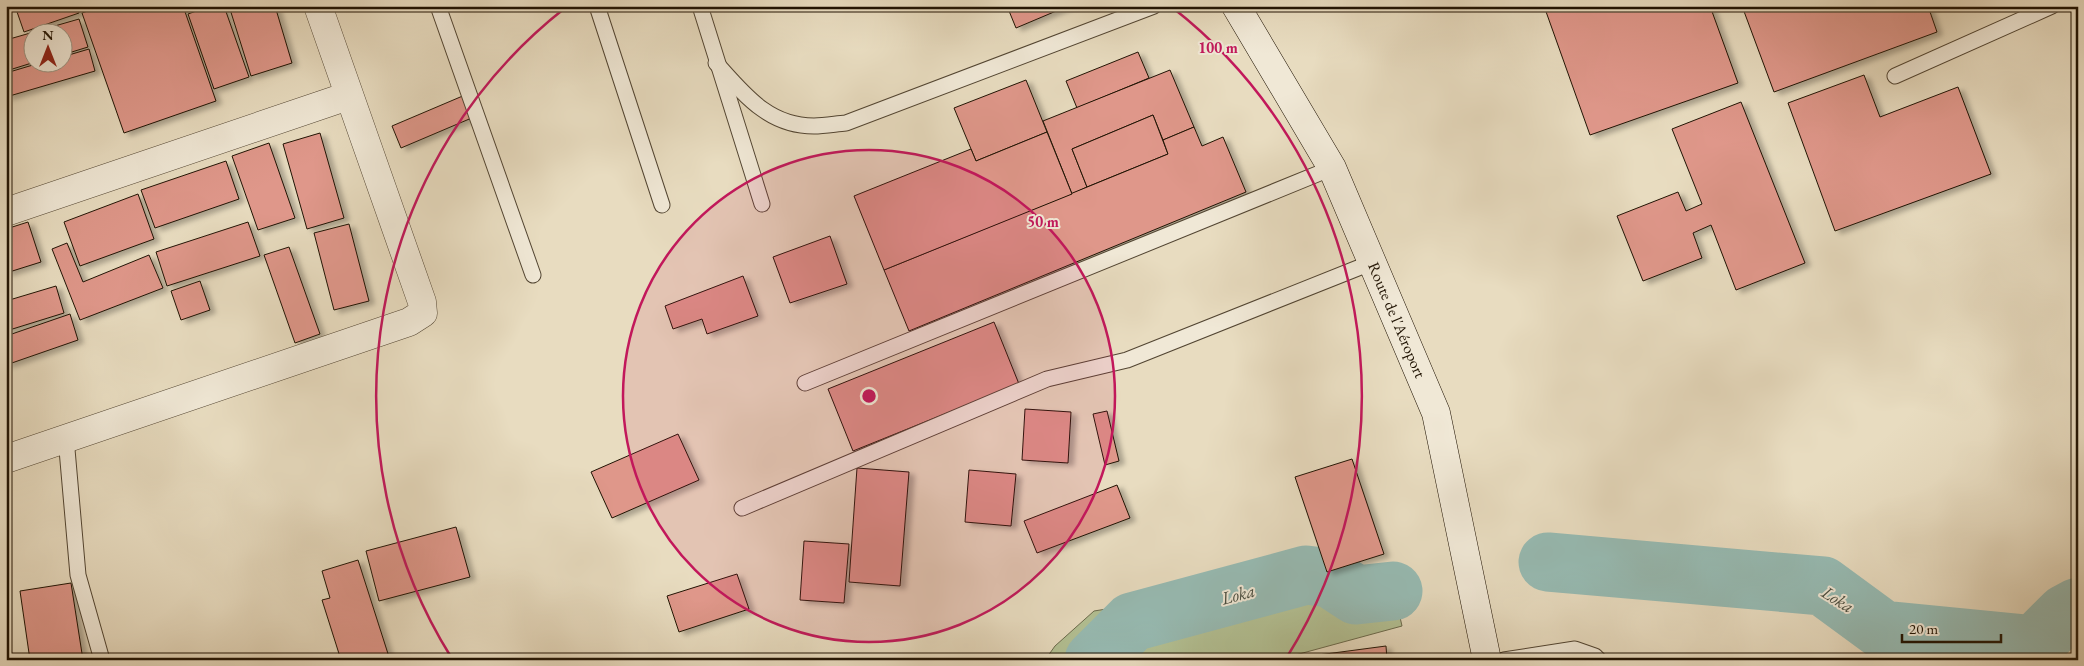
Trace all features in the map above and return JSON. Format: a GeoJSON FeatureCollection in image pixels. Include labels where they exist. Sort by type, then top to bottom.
{"type":"FeatureCollection","features":[{"type":"Feature","properties":{"kind":"street"},"geometry":{"type":"LineString","coordinates":[[6,458],[409,322],[423,313],[422,302],[348,96],[318,6]]}},
{"type":"Feature","properties":{"kind":"street","name":"Route de l'Aéroport"},"geometry":{"type":"LineString","coordinates":[[1236,6],[1332,168],[1436,413],[1487,660]]}},
{"type":"Feature","properties":{"kind":"street"},"geometry":{"type":"LineString","coordinates":[[6,212],[348,96]]}},
{"type":"Feature","properties":{"kind":"lane"},"geometry":{"type":"LineString","coordinates":[[438,6],[533,274]]}},
{"type":"Feature","properties":{"kind":"lane"},"geometry":{"type":"LineString","coordinates":[[598,6],[662,205]]}},
{"type":"Feature","properties":{"kind":"lane"},"geometry":{"type":"LineString","coordinates":[[700,6],[716,63],[762,204]]}},
{"type":"Feature","properties":{"kind":"lane"},"geometry":{"type":"LineString","coordinates":[[716,63],[751,102],[781,122],[814,126],[846,122],[1154,6]]}},
{"type":"Feature","properties":{"kind":"lane"},"geometry":{"type":"LineString","coordinates":[[1895,76],[2052,6]]}},
{"type":"Feature","properties":{"kind":"lane"},"geometry":{"type":"LineString","coordinates":[[805,384],[1332,168]]}},
{"type":"Feature","properties":{"kind":"lane"},"geometry":{"type":"LineString","coordinates":[[742,508],[1047,379],[1127,360],[1372,262]]}},
{"type":"Feature","properties":{"kind":"lane"},"geometry":{"type":"LineString","coordinates":[[66,438],[78,575],[102,660]]}},
{"type":"Feature","properties":{"kind":"lane"},"geometry":{"type":"LineString","coordinates":[[1504,660],[1575,649],[1595,656],[1599,660]]}},
{"type":"Feature","properties":{"kind":"green space"},"geometry":{"type":"Polygon","coordinates":[[[1388,564],[1402,626],[1277,660],[1045,660],[1055,646],[1094,611],[1388,564]]]}},
{"type":"Feature","properties":{"kind":"building"},"geometry":{"type":"Polygon","coordinates":[[[15,6],[77,6],[79,13],[53,22],[22,22],[22,26],[15,6]]]}},
{"type":"Feature","properties":{"kind":"building"},"geometry":{"type":"Polygon","coordinates":[[[102,6],[183,6],[216,101],[124,133],[82,13],[102,6]]]}},
{"type":"Feature","properties":{"kind":"building"},"geometry":{"type":"Polygon","coordinates":[[[210,6],[224,6],[249,77],[214,89],[188,14],[210,6]]]}},
{"type":"Feature","properties":{"kind":"building"},"geometry":{"type":"Polygon","coordinates":[[[229,6],[275,6],[292,63],[251,76],[229,6]]]}},
{"type":"Feature","properties":{"kind":"building"},"geometry":{"type":"Polygon","coordinates":[[[1007,6],[1068,6],[1016,28],[1007,6]]]}},
{"type":"Feature","properties":{"kind":"building"},"geometry":{"type":"Polygon","coordinates":[[[1544,6],[1710,6],[1738,83],[1590,135],[1544,6]]]}},
{"type":"Feature","properties":{"kind":"building"},"geometry":{"type":"Polygon","coordinates":[[[1742,6],[1928,6],[1937,32],[1774,92],[1742,6]]]}},
{"type":"Feature","properties":{"kind":"building"},"geometry":{"type":"Polygon","coordinates":[[[79,19],[88,47],[72,52],[72,22],[69,22],[79,19]]]}},
{"type":"Feature","properties":{"kind":"building"},"geometry":{"type":"Polygon","coordinates":[[[22,36],[22,66],[6,71],[6,40],[22,36]]]}},
{"type":"Feature","properties":{"kind":"building"},"geometry":{"type":"Polygon","coordinates":[[[89,49],[95,71],[6,97],[6,73],[22,68],[22,72],[72,72],[72,54],[89,49]]]}},
{"type":"Feature","properties":{"kind":"building"},"geometry":{"type":"Polygon","coordinates":[[[1138,52],[1149,78],[1077,108],[1066,81],[1138,52]]]}},
{"type":"Feature","properties":{"kind":"building"},"geometry":{"type":"Polygon","coordinates":[[[1170,70],[1194,127],[1163,140],[1153,115],[1072,149],[1087,187],[1072,194],[1043,121],[1170,70]]]}},
{"type":"Feature","properties":{"kind":"building"},"geometry":{"type":"Polygon","coordinates":[[[1864,75],[1880,117],[1958,87],[1991,174],[1835,231],[1788,103],[1864,75]]]}},
{"type":"Feature","properties":{"kind":"building"},"geometry":{"type":"Polygon","coordinates":[[[1026,80],[1047,132],[976,161],[954,108],[1026,80]]]}},
{"type":"Feature","properties":{"kind":"building"},"geometry":{"type":"Polygon","coordinates":[[[465,95],[474,117],[401,148],[392,126],[465,95]]]}},
{"type":"Feature","properties":{"kind":"building"},"geometry":{"type":"Polygon","coordinates":[[[1741,102],[1805,263],[1736,290],[1711,225],[1693,233],[1702,258],[1643,281],[1617,216],[1678,192],[1686,211],[1702,204],[1672,129],[1741,102]]]}},
{"type":"Feature","properties":{"kind":"building"},"geometry":{"type":"Polygon","coordinates":[[[1153,115],[1168,154],[1087,187],[1072,149],[1153,115]]]}},
{"type":"Feature","properties":{"kind":"building"},"geometry":{"type":"Polygon","coordinates":[[[1194,127],[1202,146],[1223,137],[1246,192],[909,331],[884,270],[1168,154],[1163,140],[1194,127]]]}},
{"type":"Feature","properties":{"kind":"building"},"geometry":{"type":"Polygon","coordinates":[[[1047,132],[1072,194],[884,270],[854,196],[971,149],[976,161],[1047,132]]]}},
{"type":"Feature","properties":{"kind":"building"},"geometry":{"type":"Polygon","coordinates":[[[320,133],[344,218],[307,229],[283,144],[320,133]]]}},
{"type":"Feature","properties":{"kind":"building"},"geometry":{"type":"Polygon","coordinates":[[[269,143],[295,218],[258,230],[232,156],[269,143]]]}},
{"type":"Feature","properties":{"kind":"building"},"geometry":{"type":"Polygon","coordinates":[[[226,161],[239,199],[155,228],[141,190],[226,161]]]}},
{"type":"Feature","properties":{"kind":"building"},"geometry":{"type":"Polygon","coordinates":[[[138,194],[154,239],[80,266],[64,222],[138,194]]]}},
{"type":"Feature","properties":{"kind":"building"},"geometry":{"type":"Polygon","coordinates":[[[28,222],[41,262],[6,273],[6,229],[28,222]]]}},
{"type":"Feature","properties":{"kind":"building"},"geometry":{"type":"Polygon","coordinates":[[[248,222],[260,256],[167,286],[156,252],[248,222]]]}},
{"type":"Feature","properties":{"kind":"building"},"geometry":{"type":"Polygon","coordinates":[[[349,224],[369,301],[334,310],[314,233],[349,224]]]}},
{"type":"Feature","properties":{"kind":"building"},"geometry":{"type":"Polygon","coordinates":[[[830,236],[847,284],[790,303],[773,257],[830,236]]]}},
{"type":"Feature","properties":{"kind":"building"},"geometry":{"type":"Polygon","coordinates":[[[67,243],[83,282],[149,255],[163,288],[80,320],[52,249],[67,243]]]}},
{"type":"Feature","properties":{"kind":"building"},"geometry":{"type":"Polygon","coordinates":[[[289,247],[320,334],[295,343],[264,255],[289,247]]]}},
{"type":"Feature","properties":{"kind":"building"},"geometry":{"type":"Polygon","coordinates":[[[743,276],[758,316],[707,334],[702,319],[673,329],[665,306],[743,276]]]}},
{"type":"Feature","properties":{"kind":"building"},"geometry":{"type":"Polygon","coordinates":[[[200,281],[210,310],[181,320],[171,291],[200,281]]]}},
{"type":"Feature","properties":{"kind":"building"},"geometry":{"type":"Polygon","coordinates":[[[56,286],[64,313],[6,331],[6,301],[56,286]]]}},
{"type":"Feature","properties":{"kind":"building"},"geometry":{"type":"Polygon","coordinates":[[[70,314],[78,340],[6,365],[6,336],[70,314]]]}},
{"type":"Feature","properties":{"kind":"building"},"geometry":{"type":"Polygon","coordinates":[[[994,322],[1019,384],[853,451],[828,389],[994,322]]]}},
{"type":"Feature","properties":{"kind":"building"},"geometry":{"type":"Polygon","coordinates":[[[1025,409],[1071,412],[1068,463],[1022,460],[1025,409]]]}},
{"type":"Feature","properties":{"kind":"building"},"geometry":{"type":"Polygon","coordinates":[[[1107,411],[1119,461],[1105,465],[1093,414],[1107,411]]]}},
{"type":"Feature","properties":{"kind":"building"},"geometry":{"type":"Polygon","coordinates":[[[678,434],[699,480],[612,518],[591,472],[678,434]]]}},
{"type":"Feature","properties":{"kind":"building"},"geometry":{"type":"Polygon","coordinates":[[[1352,459],[1384,554],[1327,572],[1295,477],[1352,459]]]}},
{"type":"Feature","properties":{"kind":"building"},"geometry":{"type":"Polygon","coordinates":[[[857,468],[909,472],[900,586],[849,582],[857,468]]]}},
{"type":"Feature","properties":{"kind":"building"},"geometry":{"type":"Polygon","coordinates":[[[969,470],[1016,474],[1011,526],[965,522],[969,470]]]}},
{"type":"Feature","properties":{"kind":"building"},"geometry":{"type":"Polygon","coordinates":[[[1117,485],[1130,518],[1037,553],[1024,521],[1117,485]]]}},
{"type":"Feature","properties":{"kind":"building"},"geometry":{"type":"Polygon","coordinates":[[[456,527],[470,577],[379,601],[366,551],[456,527]]]}},
{"type":"Feature","properties":{"kind":"building"},"geometry":{"type":"Polygon","coordinates":[[[804,541],[849,544],[844,603],[800,600],[804,541]]]}},
{"type":"Feature","properties":{"kind":"building"},"geometry":{"type":"Polygon","coordinates":[[[358,560],[390,660],[341,660],[322,600],[330,598],[322,571],[358,560]]]}},
{"type":"Feature","properties":{"kind":"building"},"geometry":{"type":"Polygon","coordinates":[[[737,574],[749,609],[679,632],[667,596],[737,574]]]}},
{"type":"Feature","properties":{"kind":"building"},"geometry":{"type":"Polygon","coordinates":[[[71,583],[83,660],[30,660],[20,591],[71,583]]]}},
{"type":"Feature","properties":{"kind":"building"},"geometry":{"type":"Polygon","coordinates":[[[1386,646],[1387,660],[1319,660],[1318,655],[1386,646]]]}},
{"type":"Feature","properties":{"kind":"waterway","name":"Loka"},"geometry":{"type":"LineString","coordinates":[[1548,562],[1823,586],[1883,630],[2034,645],[2065,614],[2078,607]]}},
{"type":"Feature","properties":{"kind":"waterway","name":"Loka"},"geometry":{"type":"LineString","coordinates":[[1094,660],[1132,622],[1306,575],[1330,578],[1356,595],[1393,591]]}}]}
